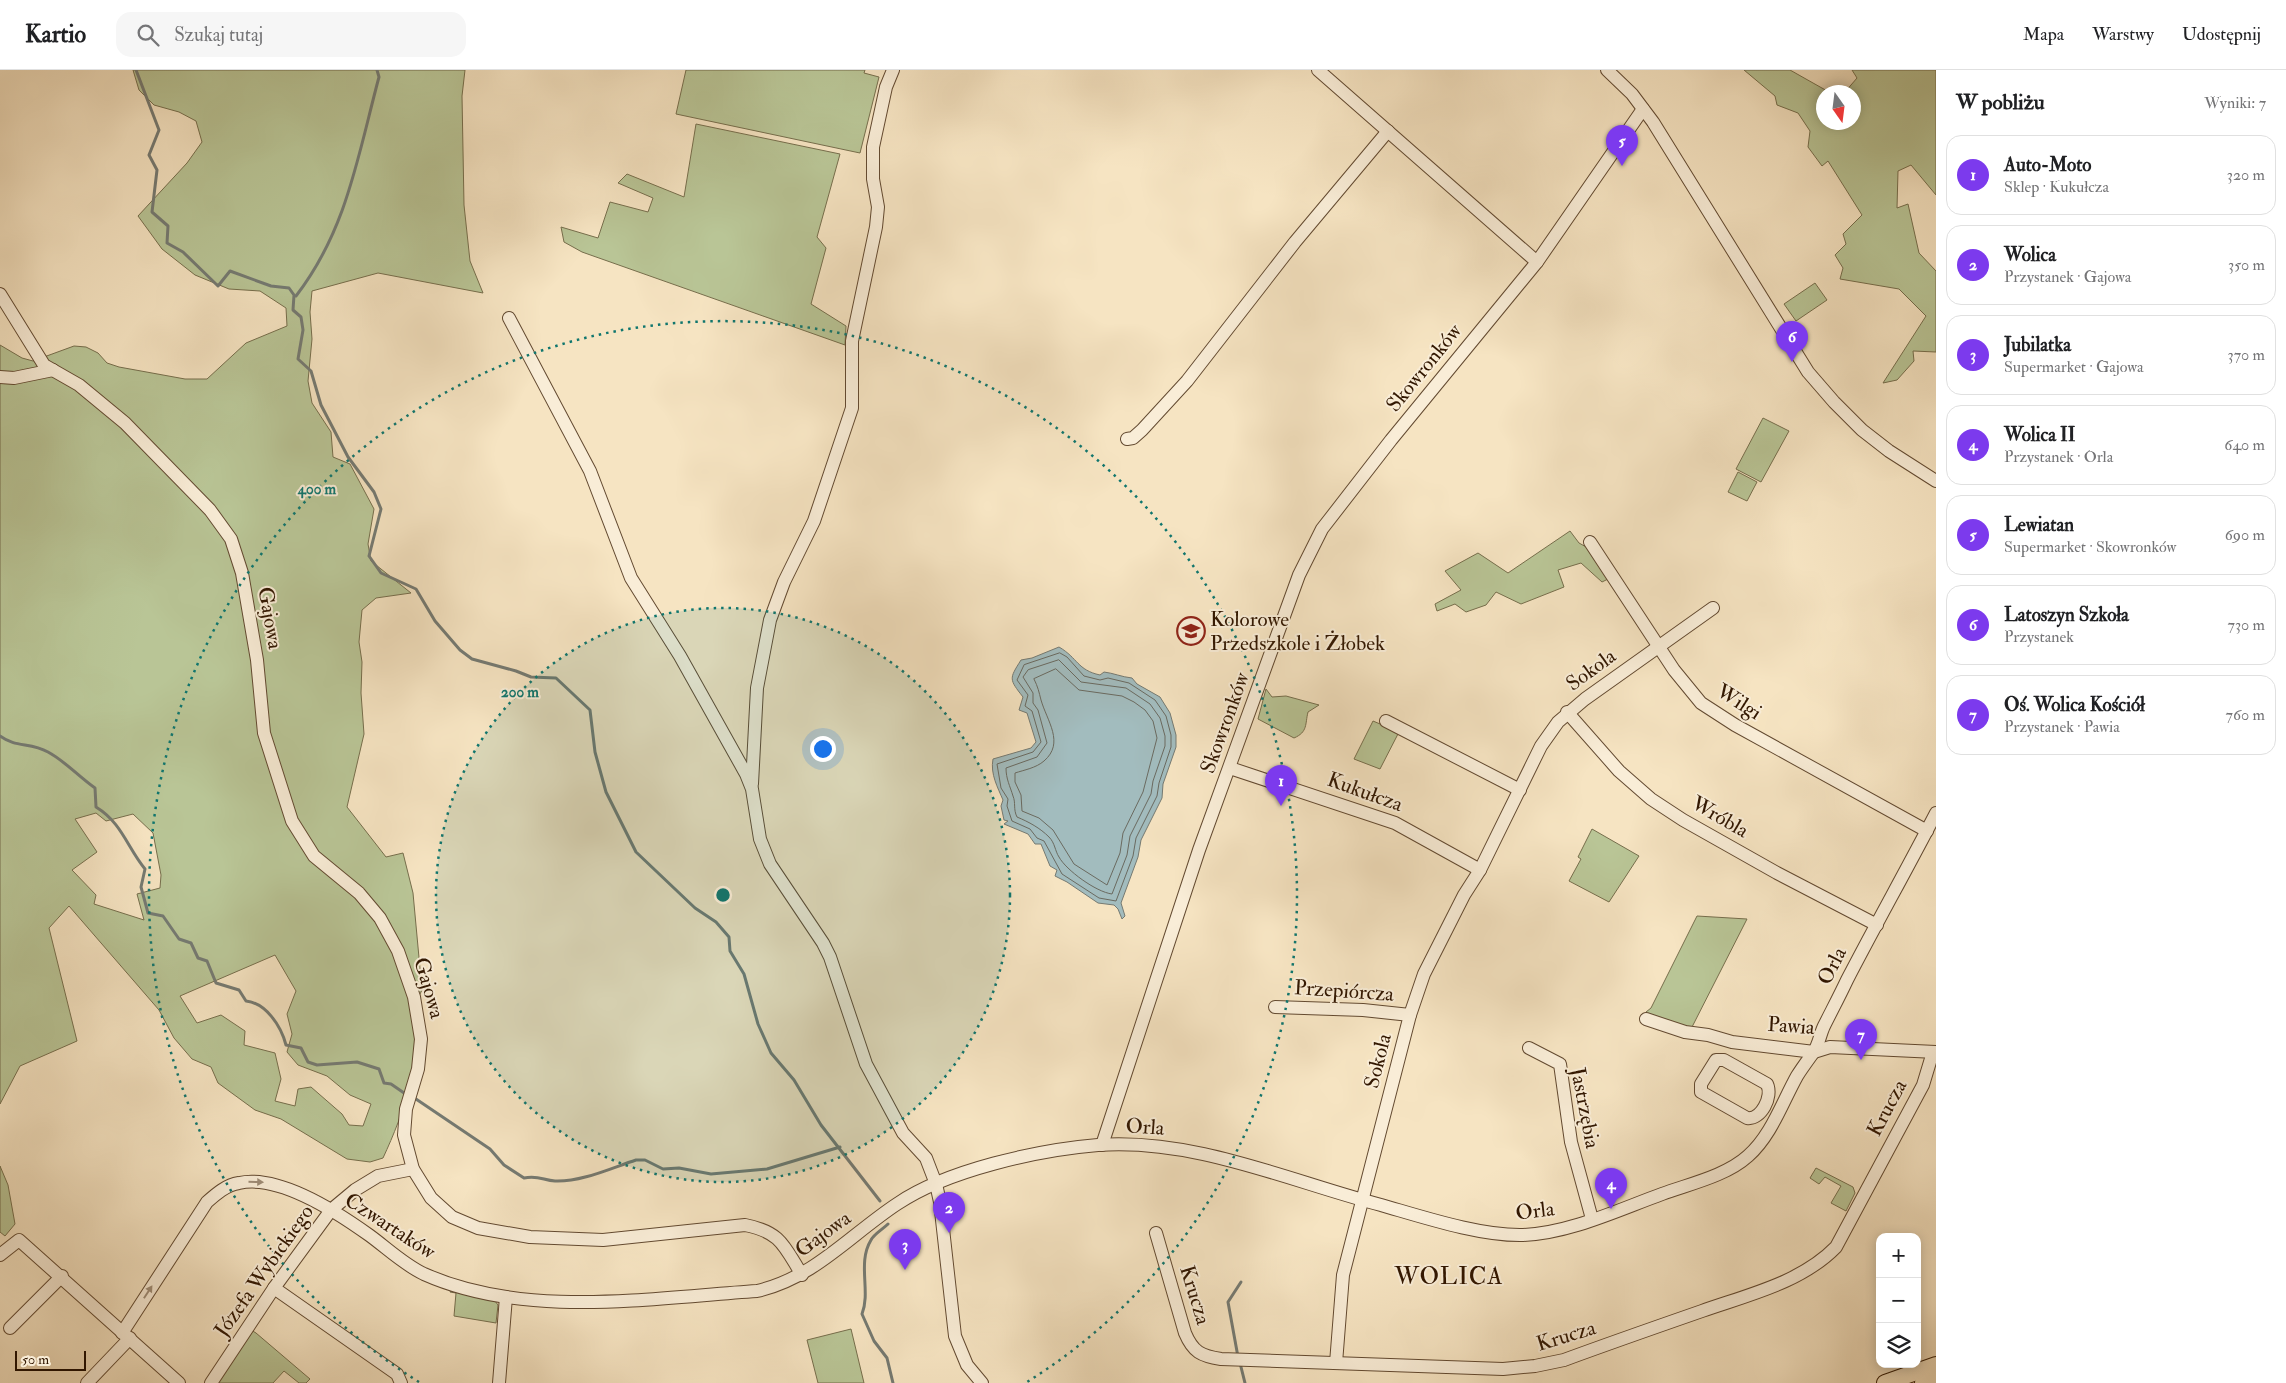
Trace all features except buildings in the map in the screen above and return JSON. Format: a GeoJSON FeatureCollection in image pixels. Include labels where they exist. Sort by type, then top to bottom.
{"type":"FeatureCollection","features":[{"type":"Feature","properties":{"kind":"main road"},"geometry":{"type":"LineString","coordinates":[[1885,1383],[1936,1365]]}},
{"type":"Feature","properties":{"kind":"main road"},"geometry":{"type":"LineString","coordinates":[[1923,1383],[1936,1379]]}},
{"type":"Feature","properties":{"kind":"street"},"geometry":{"type":"LineString","coordinates":[[893,70],[886,87],[873,147],[873,179],[877,200],[876,227],[852,341],[852,408],[814,521],[784,582],[768,628],[757,688],[752,789],[760,839],[774,872],[824,943],[859,1046],[878,1088],[902,1133],[926,1158],[936,1184],[940,1202],[955,1336],[967,1364],[982,1383]]}},
{"type":"Feature","properties":{"kind":"street"},"geometry":{"type":"LineString","coordinates":[[1318,70],[1537,262]]}},
{"type":"Feature","properties":{"kind":"street"},"geometry":{"type":"LineString","coordinates":[[1607,70],[1644,109],[1808,372],[1862,430],[1889,451],[1936,481]]}},
{"type":"Feature","properties":{"kind":"street","name":"Skowronków"},"geometry":{"type":"LineString","coordinates":[[1102,1145],[1199,850],[1299,574],[1322,529],[1391,440],[1537,262],[1644,109]]}},
{"type":"Feature","properties":{"kind":"street"},"geometry":{"type":"LineString","coordinates":[[1127,439],[1133,438],[1142,430],[1187,382],[1295,242],[1388,131]]}},
{"type":"Feature","properties":{"kind":"street","name":"Gajowa"},"geometry":{"type":"LineString","coordinates":[[0,294],[44,365],[79,385],[125,423],[210,510],[231,539],[242,573],[257,660],[264,733],[292,821],[314,856],[359,893],[380,918],[398,951],[414,997],[421,1039],[418,1069],[410,1098],[404,1135],[413,1169],[431,1198],[452,1217],[478,1228],[530,1237],[603,1240],[745,1225],[765,1229],[782,1242],[802,1275],[906,1198],[936,1184]]}},
{"type":"Feature","properties":{"kind":"street"},"geometry":{"type":"LineString","coordinates":[[509,318],[590,471],[631,578],[680,656],[746,774],[752,789]]}},
{"type":"Feature","properties":{"kind":"street"},"geometry":{"type":"LineString","coordinates":[[0,377],[14,378],[52,370]]}},
{"type":"Feature","properties":{"kind":"street","name":"Wilgi"},"geometry":{"type":"LineString","coordinates":[[1590,542],[1687,687],[1718,716],[1927,831]]}},
{"type":"Feature","properties":{"kind":"street","name":"Sokola"},"geometry":{"type":"LineString","coordinates":[[1336,1363],[1343,1276],[1410,1015],[1424,974],[1464,895],[1480,870],[1541,746],[1567,712],[1713,608]]}},
{"type":"Feature","properties":{"kind":"street","name":"Wróbla"},"geometry":{"type":"LineString","coordinates":[[1567,712],[1619,771],[1651,798],[1683,820],[1777,873],[1877,925]]}},
{"type":"Feature","properties":{"kind":"street"},"geometry":{"type":"LineString","coordinates":[[1386,721],[1520,790]]}},
{"type":"Feature","properties":{"kind":"street","name":"Kukułcza"},"geometry":{"type":"LineString","coordinates":[[1230,768],[1395,823],[1480,870]]}},
{"type":"Feature","properties":{"kind":"street","name":"Orla"},"geometry":{"type":"LineString","coordinates":[[936,1184],[1016,1157],[1062,1149],[1102,1145],[1178,1150],[1269,1171],[1361,1200],[1492,1233],[1523,1235],[1554,1231],[1592,1219],[1715,1174],[1748,1157],[1767,1134],[1796,1077],[1814,1052],[1822,1030],[1936,814]]}},
{"type":"Feature","properties":{"kind":"street","name":"Przepiórcza"},"geometry":{"type":"LineString","coordinates":[[1275,1006],[1363,1010],[1410,1015]]}},
{"type":"Feature","properties":{"kind":"street","name":"Pawia"},"geometry":{"type":"LineString","coordinates":[[1646,1019],[1685,1032],[1708,1035],[1732,1042],[1814,1052],[1830,1046],[1935,1052]]}},
{"type":"Feature","properties":{"kind":"street","name":"Jastrzębia"},"geometry":{"type":"LineString","coordinates":[[1529,1048],[1560,1064],[1571,1142],[1592,1219]]}},
{"type":"Feature","properties":{"kind":"street","name":"Krucza"},"geometry":{"type":"LineString","coordinates":[[1156,1233],[1190,1347],[1201,1356],[1232,1359],[1503,1369],[1535,1366],[1564,1360],[1798,1276],[1820,1263],[1836,1248],[1922,1085],[1935,1052]]}},
{"type":"Feature","properties":{"kind":"street"},"geometry":{"type":"LineString","coordinates":[[1719,1060],[1767,1084],[1769,1088],[1769,1097],[1758,1115],[1749,1119],[1704,1096],[1700,1088],[1712,1062],[1719,1060]]}},
{"type":"Feature","properties":{"kind":"street","name":"Józefa Wybickiego"},"geometry":{"type":"LineString","coordinates":[[211,1383],[274,1288],[331,1210],[355,1190],[378,1176],[413,1169]]}},
{"type":"Feature","properties":{"kind":"street","name":"Czwartaków"},"geometry":{"type":"LineString","coordinates":[[87,1383],[126,1336],[207,1202],[220,1191],[238,1183],[275,1183],[331,1210],[422,1273],[506,1297],[581,1302],[757,1291],[785,1283],[802,1275]]}},
{"type":"Feature","properties":{"kind":"street"},"geometry":{"type":"LineString","coordinates":[[0,1255],[19,1240],[62,1276],[179,1383]]}},
{"type":"Feature","properties":{"kind":"street"},"geometry":{"type":"LineString","coordinates":[[10,1328],[62,1276]]}},
{"type":"Feature","properties":{"kind":"street"},"geometry":{"type":"LineString","coordinates":[[274,1288],[397,1374],[401,1383]]}},
{"type":"Feature","properties":{"kind":"street"},"geometry":{"type":"LineString","coordinates":[[499,1383],[506,1297]]}},
{"type":"Feature","properties":{"kind":"green space"},"geometry":{"type":"Polygon","coordinates":[[[133,70],[465,70],[462,96],[464,205],[470,261],[483,293],[378,273],[312,291],[310,312],[312,339],[308,381],[312,403],[331,432],[333,457],[350,464],[374,509],[368,544],[371,561],[411,593],[376,598],[362,610],[359,642],[362,662],[361,693],[364,734],[347,807],[386,857],[403,853],[413,893],[422,990],[414,1006],[416,1045],[414,1064],[405,1103],[383,1158],[370,1162],[347,1159],[281,1119],[255,1110],[218,1083],[211,1067],[192,1059],[174,1038],[159,1010],[69,906],[49,928],[77,1041],[20,1066],[0,1104],[0,345],[22,358],[33,361],[74,346],[86,347],[98,353],[107,363],[119,367],[185,379],[207,379],[246,343],[287,326],[286,308],[260,291],[229,289],[195,275],[162,249],[138,216],[187,163],[202,142],[196,121],[179,112],[154,105],[139,90],[133,70]],[[96,813],[75,819],[97,852],[72,870],[96,895],[94,904],[144,920],[137,894],[160,888],[161,875],[153,833],[133,814],[106,821],[96,813]],[[275,955],[180,996],[197,1023],[221,1015],[245,1031],[244,1045],[275,1053],[281,1079],[275,1101],[295,1106],[298,1089],[311,1087],[342,1114],[349,1125],[363,1126],[371,1104],[350,1095],[327,1076],[298,1065],[287,1052],[292,1034],[287,1014],[296,991],[275,955]]]}},
{"type":"Feature","properties":{"kind":"green space"},"geometry":{"type":"Polygon","coordinates":[[[686,70],[865,70],[864,73],[879,77],[860,153],[676,114],[686,70]]]}},
{"type":"Feature","properties":{"kind":"green space"},"geometry":{"type":"Polygon","coordinates":[[[1744,70],[1790,70],[1817,85],[1816,130],[1861,130],[1861,85],[1851,85],[1857,78],[1852,70],[1936,70],[1936,195],[1911,165],[1898,171],[1897,208],[1908,204],[1919,253],[1936,271],[1936,352],[1913,351],[1914,361],[1897,380],[1883,383],[1926,316],[1899,289],[1840,279],[1843,268],[1835,255],[1846,244],[1843,234],[1862,215],[1828,161],[1822,166],[1808,147],[1810,131],[1798,113],[1777,105],[1775,96],[1744,70]]]}},
{"type":"Feature","properties":{"kind":"green space"},"geometry":{"type":"Polygon","coordinates":[[[696,124],[840,154],[817,237],[826,248],[811,304],[846,326],[845,345],[582,252],[564,242],[561,227],[598,238],[610,202],[648,212],[653,198],[618,183],[627,174],[684,197],[696,124]]]}},
{"type":"Feature","properties":{"kind":"green space"},"geometry":{"type":"Polygon","coordinates":[[[1815,283],[1827,300],[1796,321],[1784,304],[1815,283]]]}},
{"type":"Feature","properties":{"kind":"green space"},"geometry":{"type":"Polygon","coordinates":[[[1763,418],[1789,431],[1761,482],[1736,469],[1763,418]]]}},
{"type":"Feature","properties":{"kind":"green space"},"geometry":{"type":"Polygon","coordinates":[[[1738,472],[1757,482],[1747,501],[1728,492],[1738,472]]]}},
{"type":"Feature","properties":{"kind":"green space"},"geometry":{"type":"Polygon","coordinates":[[[1570,531],[1579,543],[1588,548],[1608,579],[1602,582],[1581,563],[1558,570],[1564,587],[1521,604],[1496,592],[1486,605],[1466,612],[1455,604],[1437,611],[1435,604],[1461,590],[1445,571],[1478,553],[1508,573],[1570,531]]]}},
{"type":"Feature","properties":{"kind":"green space"},"geometry":{"type":"Polygon","coordinates":[[[1266,689],[1272,697],[1286,696],[1319,705],[1308,712],[1304,730],[1298,736],[1294,738],[1258,719],[1266,689]]]}},
{"type":"Feature","properties":{"kind":"green space"},"geometry":{"type":"Polygon","coordinates":[[[1373,721],[1399,732],[1380,769],[1354,759],[1373,721]]]}},
{"type":"Feature","properties":{"kind":"green space"},"geometry":{"type":"Polygon","coordinates":[[[1592,829],[1639,856],[1609,902],[1569,881],[1581,859],[1578,857],[1592,829]]]}},
{"type":"Feature","properties":{"kind":"green space"},"geometry":{"type":"Polygon","coordinates":[[[1697,916],[1747,919],[1691,1029],[1651,1017],[1646,1012],[1651,1008],[1697,916]]]}},
{"type":"Feature","properties":{"kind":"green space"},"geometry":{"type":"Polygon","coordinates":[[[0,1166],[8,1185],[15,1224],[5,1236],[0,1232],[0,1166]]]}},
{"type":"Feature","properties":{"kind":"green space"},"geometry":{"type":"Polygon","coordinates":[[[1816,1168],[1853,1187],[1855,1193],[1846,1211],[1831,1203],[1841,1186],[1825,1177],[1819,1184],[1810,1178],[1816,1168]]]}},
{"type":"Feature","properties":{"kind":"green space"},"geometry":{"type":"Polygon","coordinates":[[[452,1288],[495,1301],[498,1305],[496,1323],[454,1316],[456,1293],[450,1292],[452,1288]]]}},
{"type":"Feature","properties":{"kind":"green space"},"geometry":{"type":"Polygon","coordinates":[[[851,1329],[864,1383],[818,1383],[807,1340],[851,1329]]]}},
{"type":"Feature","properties":{"kind":"green space"},"geometry":{"type":"Polygon","coordinates":[[[251,1330],[310,1379],[306,1383],[299,1383],[284,1371],[273,1383],[216,1383],[251,1330]]]}},
{"type":"Feature","properties":{"kind":"water"},"geometry":{"type":"Polygon","coordinates":[[[1059,647],[1092,673],[1100,675],[1104,672],[1132,678],[1137,684],[1160,697],[1170,713],[1176,735],[1176,747],[1163,784],[1162,798],[1141,840],[1138,857],[1121,903],[1125,916],[1122,919],[1114,905],[1098,903],[1055,876],[1057,870],[1050,866],[1041,844],[1035,844],[1028,834],[1004,824],[1008,821],[1004,820],[1001,806],[1003,800],[994,775],[993,759],[1031,748],[1036,742],[1027,713],[1019,710],[1023,697],[1013,682],[1014,671],[1021,660],[1032,658],[1059,647]]]}},
{"type":"Feature","properties":{"kind":"waterway"},"geometry":{"type":"LineString","coordinates":[[136,70],[159,130],[149,155],[157,170],[152,212],[168,226],[167,243],[183,252],[218,286],[230,271],[271,286],[289,288],[294,295],[293,310],[301,317],[303,330],[298,359],[311,371],[321,405],[348,457],[374,492],[381,509],[369,556],[381,573],[416,589],[435,621],[460,650],[472,659],[531,677],[556,678],[590,710],[595,752],[606,792],[636,852],[695,908],[716,922],[729,937],[730,951],[744,974],[758,1024],[771,1053],[794,1080],[821,1125],[880,1201]]}},
{"type":"Feature","properties":{"kind":"waterway"},"geometry":{"type":"LineString","coordinates":[[296,296],[328,245],[349,191],[379,77],[377,70]]}},
{"type":"Feature","properties":{"kind":"waterway"},"geometry":{"type":"LineString","coordinates":[[0,736],[6,740],[48,752],[95,788],[96,807],[112,820],[145,869],[141,887],[148,913],[163,916],[179,939],[191,943],[198,958],[207,961],[216,983],[239,990],[246,1001],[260,1006],[266,1011],[276,1023],[286,1045],[301,1048],[308,1062],[317,1065],[357,1062],[379,1069],[384,1083],[391,1084],[407,1095]]}},
{"type":"Feature","properties":{"kind":"waterway"},"geometry":{"type":"LineString","coordinates":[[413,1097],[490,1149],[504,1165],[524,1178],[537,1177],[565,1181],[596,1174],[636,1160],[645,1160],[663,1169],[679,1168],[711,1174],[767,1169],[840,1147]]}},
{"type":"Feature","properties":{"kind":"waterway"},"geometry":{"type":"LineString","coordinates":[[888,1224],[872,1238],[867,1249],[864,1267],[865,1296],[862,1314],[874,1341],[887,1358],[893,1383]]}},
{"type":"Feature","properties":{"kind":"waterway"},"geometry":{"type":"LineString","coordinates":[[1238,1357],[1228,1302],[1241,1282]]}},
{"type":"Feature","properties":{"kind":"waterway"},"geometry":{"type":"LineString","coordinates":[[1240,1363],[1245,1383]]}},
{"type":"Feature","properties":{"kind":"place","name":"Lewiatan"},"geometry":{"type":"Point","coordinates":[1622,166]}},
{"type":"Feature","properties":{"kind":"place","name":"Latoszyn Szkoła"},"geometry":{"type":"Point","coordinates":[1792,362]}},
{"type":"Feature","properties":{"kind":"place","name":"Kolorowe Przedszkole i Żłobek"},"geometry":{"type":"Point","coordinates":[1191,631]}},
{"type":"Feature","properties":{"kind":"place","name":"Auto-Moto"},"geometry":{"type":"Point","coordinates":[1281,806]}},
{"type":"Feature","properties":{"kind":"place","name":"Oś. Wolica Kościół"},"geometry":{"type":"Point","coordinates":[1861,1060]}},
{"type":"Feature","properties":{"kind":"place","name":"Wolica II"},"geometry":{"type":"Point","coordinates":[1611,1209]}},
{"type":"Feature","properties":{"kind":"place","name":"Wolica"},"geometry":{"type":"Point","coordinates":[949,1233]}},
{"type":"Feature","properties":{"kind":"place","name":"Jubilatka"},"geometry":{"type":"Point","coordinates":[905,1270]}},
{"type":"Feature","properties":{"kind":"district","name":"WOLICA"},"geometry":{"type":"Point","coordinates":[1449,1276]}}]}
